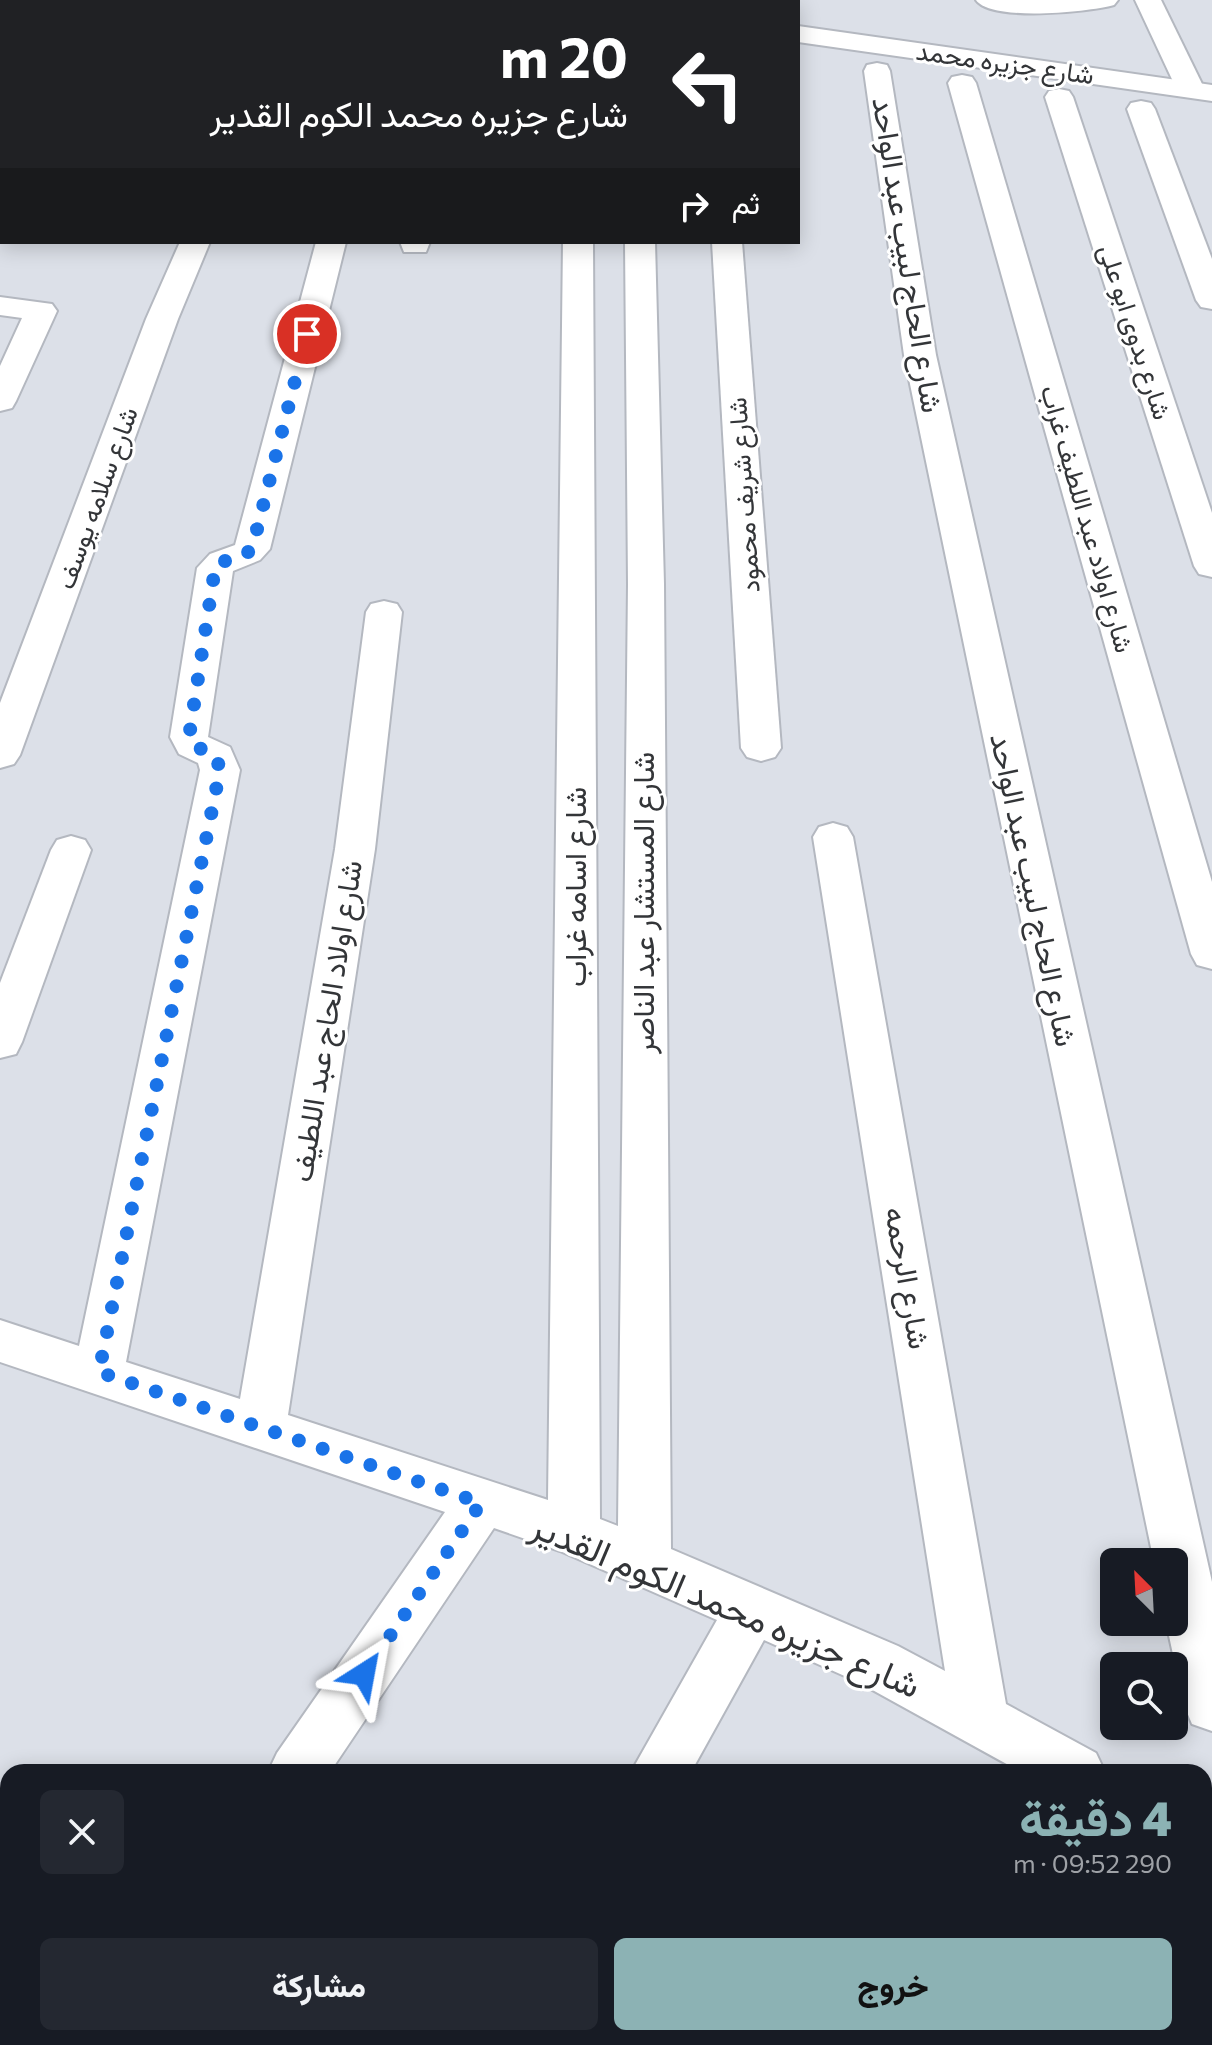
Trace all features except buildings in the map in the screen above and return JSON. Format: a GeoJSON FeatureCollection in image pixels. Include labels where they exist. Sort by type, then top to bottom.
{"type":"FeatureCollection","features":[{"type":"Feature","properties":{"kind":"street"},"geometry":{"type":"LineString","coordinates":[[989,0],[1059,8],[1105,0]]}},
{"type":"Feature","properties":{"kind":"street"},"geometry":{"type":"LineString","coordinates":[[1148,0],[1202,92]]}},
{"type":"Feature","properties":{"kind":"street","name":"شارع جزيره محمد"},"geometry":{"type":"LineString","coordinates":[[800,34],[1202,92]]}},
{"type":"Feature","properties":{"kind":"street","name":"شارع جزيره محمد"},"geometry":{"type":"LineString","coordinates":[[800,60],[1212,119]]}},
{"type":"Feature","properties":{"kind":"street","name":"شارع الحاج لبيب عبد الواحد"},"geometry":{"type":"LineString","coordinates":[[877,71],[920,355],[1015,808],[1212,1705]]}},
{"type":"Feature","properties":{"kind":"street","name":"شارع اولاد عبد اللطيف غراب"},"geometry":{"type":"LineString","coordinates":[[962,83],[1212,954]]}},
{"type":"Feature","properties":{"kind":"street","name":"شارع بدوى ابو على"},"geometry":{"type":"LineString","coordinates":[[1059,97],[1212,566]]}},
{"type":"Feature","properties":{"kind":"street"},"geometry":{"type":"LineString","coordinates":[[1141,109],[1212,300]]}},
{"type":"Feature","properties":{"kind":"street","name":"شارع سلامه يوسف"},"geometry":{"type":"LineString","coordinates":[[0,755],[162,319],[194,244]]}},
{"type":"Feature","properties":{"kind":"street"},"geometry":{"type":"LineString","coordinates":[[99,1372],[220,770],[216,756],[193,745],[189,737],[215,568],[218,563],[243,556],[252,549],[330,244]]}},
{"type":"Feature","properties":{"kind":"street","name":"شارع اسامه غراب"},"geometry":{"type":"LineString","coordinates":[[574,1532],[578,244]]}},
{"type":"Feature","properties":{"kind":"street","name":"شارع المستشار عبد الناصر"},"geometry":{"type":"LineString","coordinates":[[640,244],[646,584],[644,1565]]}},
{"type":"Feature","properties":{"kind":"street","name":"شارع شريف محمود"},"geometry":{"type":"LineString","coordinates":[[727,244],[761,748]]}},
{"type":"Feature","properties":{"kind":"street"},"geometry":{"type":"LineString","coordinates":[[0,306],[41,311],[0,401]]}},
{"type":"Feature","properties":{"kind":"street","name":"شارع اولاد الحاج عبد اللطيف"},"geometry":{"type":"LineString","coordinates":[[260,1429],[355,849],[384,612]]}},
{"type":"Feature","properties":{"kind":"street","name":"شارع الرحمه"},"geometry":{"type":"LineString","coordinates":[[833,837],[1003,1745]]}},
{"type":"Feature","properties":{"kind":"street"},"geometry":{"type":"LineString","coordinates":[[0,1042],[71,850]]}},
{"type":"Feature","properties":{"kind":"street","name":"شارع جزيره محمد الكوم القدير"},"geometry":{"type":"LineString","coordinates":[[0,1341],[574,1532],[878,1664],[1003,1745],[1054,1764]]}},
{"type":"Feature","properties":{"kind":"street"},"geometry":{"type":"LineString","coordinates":[[302,1764],[481,1503]]}},
{"type":"Feature","properties":{"kind":"street"},"geometry":{"type":"LineString","coordinates":[[665,1764],[751,1611]]}},
{"type":"Feature","properties":{"kind":"route"},"geometry":{"type":"LineString","coordinates":[[307,334],[252,549],[243,556],[218,563],[215,568],[189,741],[198,749],[216,756],[220,770],[99,1372],[481,1503],[364,1674]]}}]}
